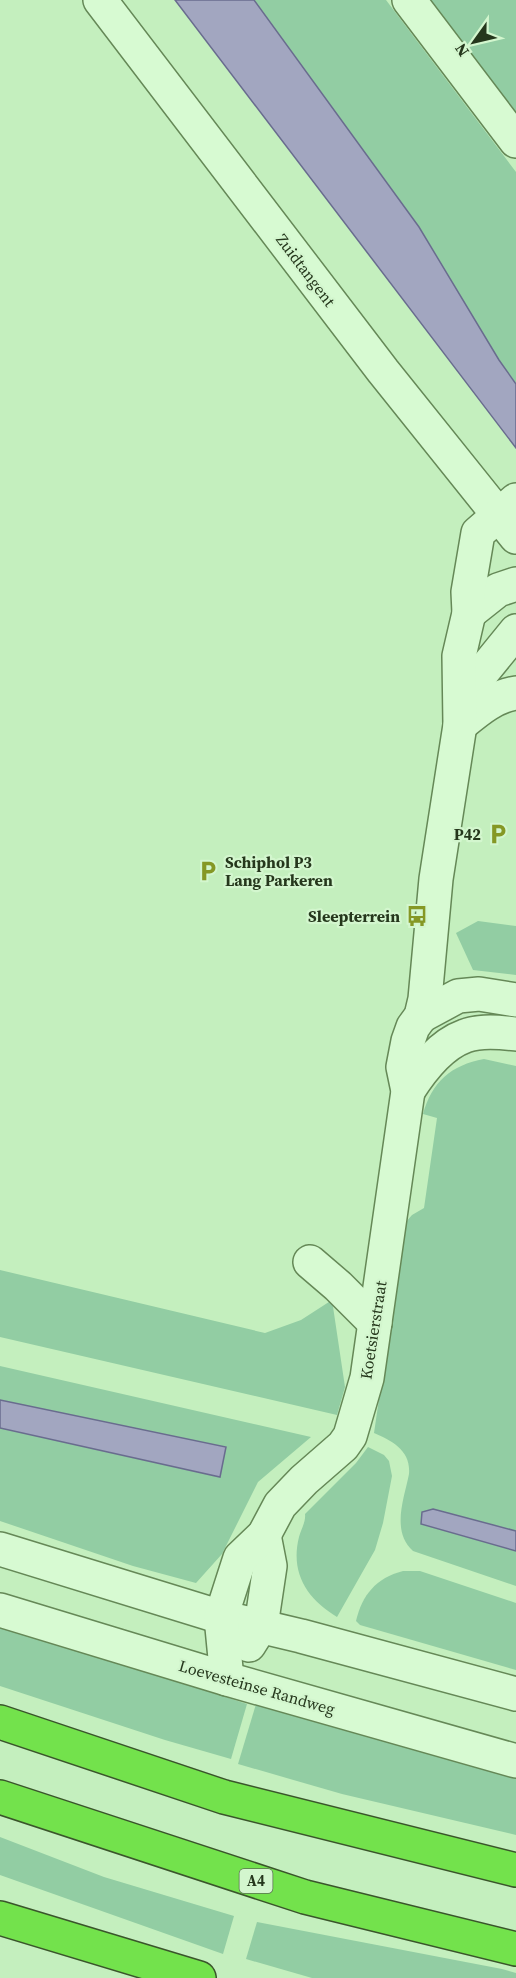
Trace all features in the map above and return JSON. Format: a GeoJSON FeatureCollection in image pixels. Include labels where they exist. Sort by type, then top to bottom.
{"type":"FeatureCollection","features":[{"type":"Feature","properties":{"kind":"highway"},"geometry":{"type":"LineString","coordinates":[[0,1722],[224,1797],[516,1870]]}},
{"type":"Feature","properties":{"kind":"highway","name":"A4"},"geometry":{"type":"LineString","coordinates":[[0,1797],[305,1897],[516,1949]]}},
{"type":"Feature","properties":{"kind":"highway"},"geometry":{"type":"LineString","coordinates":[[0,1918],[199,1978]]}},
{"type":"Feature","properties":{"kind":"street","name":"Zuidtangent"},"geometry":{"type":"LineString","coordinates":[[100,0],[383,371],[510,517]]}},
{"type":"Feature","properties":{"kind":"street"},"geometry":{"type":"LineString","coordinates":[[409,0],[516,141]]}},
{"type":"Feature","properties":{"kind":"street","name":"Koetsierstraat"},"geometry":{"type":"LineString","coordinates":[[226,1679],[221,1617],[240,1558],[264,1535],[280,1505],[351,1436],[367,1378],[408,1091],[403,1067],[413,1026],[421,1016],[425,999],[438,864],[460,725],[459,656],[469,613],[468,592],[478,533],[510,517]]}},
{"type":"Feature","properties":{"kind":"street"},"geometry":{"type":"LineString","coordinates":[[469,613],[498,590],[516,584]]}},
{"type":"Feature","properties":{"kind":"street","name":"Koetsierstraat"},"geometry":{"type":"LineString","coordinates":[[460,725],[481,674],[516,631]]}},
{"type":"Feature","properties":{"kind":"street"},"geometry":{"type":"LineString","coordinates":[[460,725],[484,706],[507,694],[516,693]]}},
{"type":"Feature","properties":{"kind":"street"},"geometry":{"type":"LineString","coordinates":[[441,1051],[421,1016],[458,996],[479,994],[516,999]]}},
{"type":"Feature","properties":{"kind":"street","name":"Koetsierstraat"},"geometry":{"type":"LineString","coordinates":[[408,1091],[418,1075],[441,1051],[465,1035],[495,1032],[516,1034]]}},
{"type":"Feature","properties":{"kind":"street"},"geometry":{"type":"LineString","coordinates":[[310,1262],[375,1323]]}},
{"type":"Feature","properties":{"kind":"street"},"geometry":{"type":"LineString","coordinates":[[226,1679],[261,1626],[270,1566],[264,1535]]}},
{"type":"Feature","properties":{"kind":"street"},"geometry":{"type":"LineString","coordinates":[[0,1549],[221,1617],[516,1694]]}},
{"type":"Feature","properties":{"kind":"street","name":"Loevesteinse Randweg"},"geometry":{"type":"LineString","coordinates":[[0,1610],[226,1679],[516,1761]]}},
{"type":"Feature","properties":{"kind":"green space"},"geometry":{"type":"Polygon","coordinates":[[[254,0],[386,0],[516,172],[516,383],[499,360],[419,227],[254,0]]]}},
{"type":"Feature","properties":{"kind":"green space"},"geometry":{"type":"Polygon","coordinates":[[[424,0],[516,0],[516,121],[424,0]]]}},
{"type":"Feature","properties":{"kind":"green space"},"geometry":{"type":"Polygon","coordinates":[[[478,921],[516,926],[516,975],[473,970],[456,933],[478,921]]]}},
{"type":"Feature","properties":{"kind":"green space"},"geometry":{"type":"Polygon","coordinates":[[[484,1059],[516,1066],[516,1531],[433,1509],[421,1524],[516,1551],[516,1586],[413,1551],[402,1534],[401,1524],[402,1504],[409,1474],[407,1459],[394,1443],[374,1433],[405,1223],[412,1215],[424,1208],[437,1118],[423,1114],[432,1093],[444,1077],[462,1066],[484,1059]]]}},
{"type":"Feature","properties":{"kind":"green space"},"geometry":{"type":"Polygon","coordinates":[[[0,1270],[265,1333],[301,1320],[332,1300],[345,1387],[337,1415],[0,1337],[0,1270]]]}},
{"type":"Feature","properties":{"kind":"green space"},"geometry":{"type":"Polygon","coordinates":[[[0,1366],[311,1437],[258,1482],[222,1554],[196,1583],[133,1566],[0,1521],[0,1428],[219,1477],[226,1447],[0,1400],[0,1366]]]}},
{"type":"Feature","properties":{"kind":"green space"},"geometry":{"type":"Polygon","coordinates":[[[368,1447],[384,1455],[389,1461],[392,1476],[375,1550],[337,1617],[317,1602],[303,1584],[297,1562],[299,1537],[305,1514],[356,1463],[368,1447]]]}},
{"type":"Feature","properties":{"kind":"green space"},"geometry":{"type":"Polygon","coordinates":[[[403,1571],[420,1571],[516,1603],[516,1670],[360,1625],[356,1621],[366,1596],[385,1578],[403,1571]]]}},
{"type":"Feature","properties":{"kind":"green space"},"geometry":{"type":"Polygon","coordinates":[[[0,1624],[247,1704],[231,1759],[0,1686],[0,1624]]]}},
{"type":"Feature","properties":{"kind":"green space"},"geometry":{"type":"Polygon","coordinates":[[[256,1704],[516,1779],[516,1835],[342,1794],[238,1764],[256,1704]]]}},
{"type":"Feature","properties":{"kind":"green space"},"geometry":{"type":"Polygon","coordinates":[[[0,1837],[104,1877],[234,1916],[223,1954],[0,1875],[0,1837]]]}},
{"type":"Feature","properties":{"kind":"green space"},"geometry":{"type":"Polygon","coordinates":[[[257,1922],[502,1969],[516,1973],[516,1978],[312,1978],[246,1959],[257,1922]]]}},
{"type":"Feature","properties":{"kind":"water"},"geometry":{"type":"Polygon","coordinates":[[[175,0],[254,0],[419,227],[499,360],[516,384],[516,448],[175,0]]]}},
{"type":"Feature","properties":{"kind":"water"},"geometry":{"type":"Polygon","coordinates":[[[0,1400],[226,1447],[220,1477],[0,1428],[0,1400]]]}},
{"type":"Feature","properties":{"kind":"water"},"geometry":{"type":"Polygon","coordinates":[[[433,1509],[516,1531],[516,1551],[421,1524],[422,1512],[433,1509]]]}},
{"type":"Feature","properties":{"kind":"place","name":"P42"},"geometry":{"type":"Point","coordinates":[498,834]}},
{"type":"Feature","properties":{"kind":"place","name":"Schiphol P3 Lang Parkeren"},"geometry":{"type":"Point","coordinates":[208,871]}},
{"type":"Feature","properties":{"kind":"place","name":"Sleepterrein"},"geometry":{"type":"Point","coordinates":[417,916]}}]}
